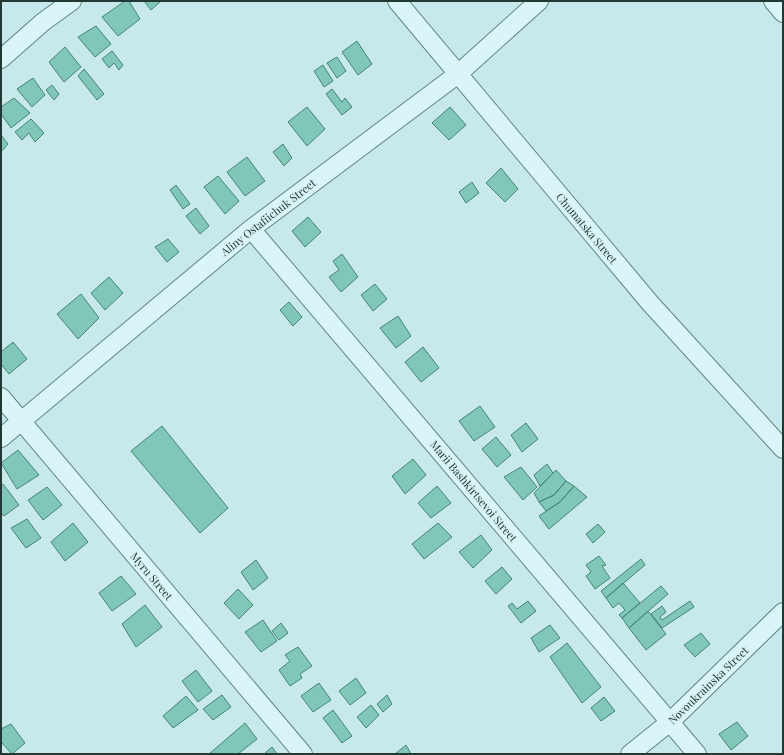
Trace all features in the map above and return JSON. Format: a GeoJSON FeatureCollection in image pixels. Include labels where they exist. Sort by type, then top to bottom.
{"type":"FeatureCollection","features":[{"type":"Feature","properties":{"kind":"street"},"geometry":{"type":"LineString","coordinates":[[1,59],[43,22],[72,1]]}},
{"type":"Feature","properties":{"kind":"street","name":"Chumatska Street"},"geometry":{"type":"LineString","coordinates":[[397,1],[650,303],[783,449]]}},
{"type":"Feature","properties":{"kind":"street","name":"Aliny Ostafiichuk Street"},"geometry":{"type":"LineString","coordinates":[[1,438],[251,229],[458,74],[538,1]]}},
{"type":"Feature","properties":{"kind":"street"},"geometry":{"type":"LineString","coordinates":[[773,1],[783,12]]}},
{"type":"Feature","properties":{"kind":"street","name":"Marii Bashkirtsevoi Street"},"geometry":{"type":"LineString","coordinates":[[251,229],[697,754]]}},
{"type":"Feature","properties":{"kind":"street","name":"Myru Street"},"geometry":{"type":"LineString","coordinates":[[1,397],[303,754]]}},
{"type":"Feature","properties":{"kind":"street","name":"Novoukrainska Street"},"geometry":{"type":"LineString","coordinates":[[630,754],[670,722],[783,612]]}},
{"type":"Feature","properties":{"kind":"building"},"geometry":{"type":"Polygon","coordinates":[[[125,1],[129,1],[140,19],[118,36],[102,17],[125,1]]]}},
{"type":"Feature","properties":{"kind":"building"},"geometry":{"type":"Polygon","coordinates":[[[144,1],[161,1],[151,10],[144,1]]]}},
{"type":"Feature","properties":{"kind":"building"},"geometry":{"type":"Polygon","coordinates":[[[96,26],[111,44],[95,57],[78,37],[96,26]]]}},
{"type":"Feature","properties":{"kind":"building"},"geometry":{"type":"Polygon","coordinates":[[[357,41],[372,64],[358,75],[342,52],[357,41]]]}},
{"type":"Feature","properties":{"kind":"building"},"geometry":{"type":"Polygon","coordinates":[[[65,47],[81,67],[64,82],[49,62],[65,47]]]}},
{"type":"Feature","properties":{"kind":"building"},"geometry":{"type":"Polygon","coordinates":[[[112,51],[123,65],[119,70],[114,63],[109,68],[102,59],[112,51]]]}},
{"type":"Feature","properties":{"kind":"building"},"geometry":{"type":"Polygon","coordinates":[[[337,57],[346,71],[337,78],[327,63],[337,57]]]}},
{"type":"Feature","properties":{"kind":"building"},"geometry":{"type":"Polygon","coordinates":[[[323,65],[333,81],[324,87],[314,71],[323,65]]]}},
{"type":"Feature","properties":{"kind":"building"},"geometry":{"type":"Polygon","coordinates":[[[84,69],[104,94],[97,100],[78,76],[84,69]]]}},
{"type":"Feature","properties":{"kind":"building"},"geometry":{"type":"Polygon","coordinates":[[[33,78],[45,95],[32,107],[17,89],[33,78]]]}},
{"type":"Feature","properties":{"kind":"building"},"geometry":{"type":"Polygon","coordinates":[[[52,85],[59,94],[54,100],[46,90],[52,85]]]}},
{"type":"Feature","properties":{"kind":"building"},"geometry":{"type":"Polygon","coordinates":[[[332,89],[342,102],[345,98],[352,107],[342,115],[326,94],[332,89]]]}},
{"type":"Feature","properties":{"kind":"building"},"geometry":{"type":"Polygon","coordinates":[[[14,98],[30,113],[11,128],[1,114],[1,107],[14,98]]]}},
{"type":"Feature","properties":{"kind":"building"},"geometry":{"type":"Polygon","coordinates":[[[307,107],[325,129],[307,146],[288,122],[307,107]]]}},
{"type":"Feature","properties":{"kind":"building"},"geometry":{"type":"Polygon","coordinates":[[[450,107],[466,125],[449,140],[432,123],[450,107]]]}},
{"type":"Feature","properties":{"kind":"building"},"geometry":{"type":"Polygon","coordinates":[[[31,119],[44,133],[35,142],[29,133],[22,140],[15,132],[31,119]]]}},
{"type":"Feature","properties":{"kind":"building"},"geometry":{"type":"Polygon","coordinates":[[[1,135],[8,144],[1,152],[1,135]]]}},
{"type":"Feature","properties":{"kind":"building"},"geometry":{"type":"Polygon","coordinates":[[[283,144],[292,158],[284,166],[273,152],[283,144]]]}},
{"type":"Feature","properties":{"kind":"building"},"geometry":{"type":"Polygon","coordinates":[[[247,157],[265,181],[245,196],[227,172],[247,157]]]}},
{"type":"Feature","properties":{"kind":"building"},"geometry":{"type":"Polygon","coordinates":[[[501,168],[518,189],[505,202],[486,183],[501,168]]]}},
{"type":"Feature","properties":{"kind":"building"},"geometry":{"type":"Polygon","coordinates":[[[218,176],[239,201],[225,214],[204,187],[218,176]]]}},
{"type":"Feature","properties":{"kind":"building"},"geometry":{"type":"Polygon","coordinates":[[[472,182],[479,193],[466,203],[459,192],[472,182]]]}},
{"type":"Feature","properties":{"kind":"building"},"geometry":{"type":"Polygon","coordinates":[[[176,185],[190,204],[183,209],[170,190],[176,185]]]}},
{"type":"Feature","properties":{"kind":"building"},"geometry":{"type":"Polygon","coordinates":[[[196,208],[209,226],[200,234],[186,216],[196,208]]]}},
{"type":"Feature","properties":{"kind":"building"},"geometry":{"type":"Polygon","coordinates":[[[308,217],[321,232],[305,247],[292,231],[308,217]]]}},
{"type":"Feature","properties":{"kind":"building"},"geometry":{"type":"Polygon","coordinates":[[[168,239],[179,252],[167,262],[155,247],[168,239]]]}},
{"type":"Feature","properties":{"kind":"building"},"geometry":{"type":"Polygon","coordinates":[[[342,254],[358,277],[341,292],[329,277],[339,270],[333,261],[342,254]]]}},
{"type":"Feature","properties":{"kind":"building"},"geometry":{"type":"Polygon","coordinates":[[[109,277],[123,293],[105,310],[91,293],[109,277]]]}},
{"type":"Feature","properties":{"kind":"building"},"geometry":{"type":"Polygon","coordinates":[[[375,284],[387,299],[373,311],[361,295],[375,284]]]}},
{"type":"Feature","properties":{"kind":"building"},"geometry":{"type":"Polygon","coordinates":[[[81,294],[99,318],[78,339],[57,314],[81,294]]]}},
{"type":"Feature","properties":{"kind":"building"},"geometry":{"type":"Polygon","coordinates":[[[289,302],[302,317],[293,326],[280,310],[289,302]]]}},
{"type":"Feature","properties":{"kind":"building"},"geometry":{"type":"Polygon","coordinates":[[[398,316],[411,336],[396,348],[380,328],[398,316]]]}},
{"type":"Feature","properties":{"kind":"building"},"geometry":{"type":"Polygon","coordinates":[[[13,342],[27,359],[9,374],[1,364],[1,352],[13,342]]]}},
{"type":"Feature","properties":{"kind":"building"},"geometry":{"type":"Polygon","coordinates":[[[423,347],[439,368],[421,382],[405,362],[423,347]]]}},
{"type":"Feature","properties":{"kind":"building"},"geometry":{"type":"Polygon","coordinates":[[[480,406],[495,427],[474,441],[459,421],[480,406]]]}},
{"type":"Feature","properties":{"kind":"building"},"geometry":{"type":"Polygon","coordinates":[[[526,423],[538,439],[522,452],[511,435],[526,423]]]}},
{"type":"Feature","properties":{"kind":"building"},"geometry":{"type":"Polygon","coordinates":[[[162,426],[228,508],[200,533],[131,451],[162,426]]]}},
{"type":"Feature","properties":{"kind":"building"},"geometry":{"type":"Polygon","coordinates":[[[496,437],[511,455],[497,467],[482,449],[496,437]]]}},
{"type":"Feature","properties":{"kind":"building"},"geometry":{"type":"Polygon","coordinates":[[[18,450],[39,475],[17,489],[1,463],[18,450]]]}},
{"type":"Feature","properties":{"kind":"building"},"geometry":{"type":"Polygon","coordinates":[[[413,459],[426,475],[405,494],[392,476],[413,459]]]}},
{"type":"Feature","properties":{"kind":"building"},"geometry":{"type":"Polygon","coordinates":[[[547,464],[553,473],[540,486],[534,475],[547,464]]]}},
{"type":"Feature","properties":{"kind":"building"},"geometry":{"type":"Polygon","coordinates":[[[521,467],[537,487],[523,500],[504,477],[521,467]]]}},
{"type":"Feature","properties":{"kind":"building"},"geometry":{"type":"Polygon","coordinates":[[[556,470],[566,481],[554,495],[539,502],[534,493],[556,470]]]}},
{"type":"Feature","properties":{"kind":"building"},"geometry":{"type":"Polygon","coordinates":[[[566,481],[574,486],[560,502],[546,511],[539,502],[554,495],[566,481]]]}},
{"type":"Feature","properties":{"kind":"building"},"geometry":{"type":"Polygon","coordinates":[[[3,484],[19,505],[4,516],[1,512],[1,485],[3,484]]]}},
{"type":"Feature","properties":{"kind":"building"},"geometry":{"type":"Polygon","coordinates":[[[437,486],[451,503],[431,518],[418,503],[437,486]]]}},
{"type":"Feature","properties":{"kind":"building"},"geometry":{"type":"Polygon","coordinates":[[[574,486],[587,497],[549,529],[539,516],[560,502],[574,486]]]}},
{"type":"Feature","properties":{"kind":"building"},"geometry":{"type":"Polygon","coordinates":[[[47,487],[62,505],[43,520],[28,500],[47,487]]]}},
{"type":"Feature","properties":{"kind":"building"},"geometry":{"type":"Polygon","coordinates":[[[27,519],[41,538],[26,548],[11,528],[27,519]]]}},
{"type":"Feature","properties":{"kind":"building"},"geometry":{"type":"Polygon","coordinates":[[[73,523],[88,542],[65,561],[51,542],[73,523]]]}},
{"type":"Feature","properties":{"kind":"building"},"geometry":{"type":"Polygon","coordinates":[[[438,523],[452,537],[424,559],[412,544],[438,523]]]}},
{"type":"Feature","properties":{"kind":"building"},"geometry":{"type":"Polygon","coordinates":[[[598,524],[605,532],[593,543],[586,534],[598,524]]]}},
{"type":"Feature","properties":{"kind":"building"},"geometry":{"type":"Polygon","coordinates":[[[481,535],[492,550],[473,568],[459,552],[481,535]]]}},
{"type":"Feature","properties":{"kind":"building"},"geometry":{"type":"Polygon","coordinates":[[[599,556],[606,565],[602,566],[610,578],[595,589],[586,576],[591,572],[586,565],[599,556]]]}},
{"type":"Feature","properties":{"kind":"building"},"geometry":{"type":"Polygon","coordinates":[[[641,559],[645,565],[606,598],[601,591],[641,559]]]}},
{"type":"Feature","properties":{"kind":"building"},"geometry":{"type":"Polygon","coordinates":[[[256,560],[268,578],[253,590],[241,572],[256,560]]]}},
{"type":"Feature","properties":{"kind":"building"},"geometry":{"type":"Polygon","coordinates":[[[502,567],[512,579],[496,594],[485,581],[502,567]]]}},
{"type":"Feature","properties":{"kind":"building"},"geometry":{"type":"Polygon","coordinates":[[[121,576],[136,594],[112,611],[99,593],[121,576]]]}},
{"type":"Feature","properties":{"kind":"building"},"geometry":{"type":"Polygon","coordinates":[[[623,583],[640,603],[622,618],[619,615],[625,610],[619,603],[613,608],[606,598],[623,583]]]}},
{"type":"Feature","properties":{"kind":"building"},"geometry":{"type":"Polygon","coordinates":[[[661,586],[668,594],[629,628],[622,618],[661,586]]]}},
{"type":"Feature","properties":{"kind":"building"},"geometry":{"type":"Polygon","coordinates":[[[238,589],[253,605],[239,619],[224,603],[238,589]]]}},
{"type":"Feature","properties":{"kind":"building"},"geometry":{"type":"Polygon","coordinates":[[[528,601],[536,611],[521,623],[508,606],[512,603],[517,609],[528,601]]]}},
{"type":"Feature","properties":{"kind":"building"},"geometry":{"type":"Polygon","coordinates":[[[690,601],[694,607],[662,628],[651,614],[662,606],[666,612],[660,617],[662,620],[690,601]]]}},
{"type":"Feature","properties":{"kind":"building"},"geometry":{"type":"Polygon","coordinates":[[[145,605],[162,627],[136,647],[122,624],[145,605]]]}},
{"type":"Feature","properties":{"kind":"building"},"geometry":{"type":"Polygon","coordinates":[[[648,611],[666,634],[646,650],[629,628],[648,611]]]}},
{"type":"Feature","properties":{"kind":"building"},"geometry":{"type":"Polygon","coordinates":[[[263,620],[277,641],[261,652],[245,632],[263,620]]]}},
{"type":"Feature","properties":{"kind":"building"},"geometry":{"type":"Polygon","coordinates":[[[281,623],[288,633],[279,640],[272,631],[281,623]]]}},
{"type":"Feature","properties":{"kind":"building"},"geometry":{"type":"Polygon","coordinates":[[[550,625],[560,638],[539,652],[531,638],[550,625]]]}},
{"type":"Feature","properties":{"kind":"building"},"geometry":{"type":"Polygon","coordinates":[[[701,633],[710,644],[695,657],[684,645],[701,633]]]}},
{"type":"Feature","properties":{"kind":"building"},"geometry":{"type":"Polygon","coordinates":[[[567,643],[601,687],[582,703],[550,657],[567,643]]]}},
{"type":"Feature","properties":{"kind":"building"},"geometry":{"type":"Polygon","coordinates":[[[298,647],[312,666],[300,674],[302,678],[290,686],[279,670],[290,661],[285,655],[298,647]]]}},
{"type":"Feature","properties":{"kind":"building"},"geometry":{"type":"Polygon","coordinates":[[[196,670],[212,691],[198,702],[182,681],[196,670]]]}},
{"type":"Feature","properties":{"kind":"building"},"geometry":{"type":"Polygon","coordinates":[[[356,678],[366,693],[350,705],[339,691],[356,678]]]}},
{"type":"Feature","properties":{"kind":"building"},"geometry":{"type":"Polygon","coordinates":[[[319,683],[331,700],[313,712],[301,696],[319,683]]]}},
{"type":"Feature","properties":{"kind":"building"},"geometry":{"type":"Polygon","coordinates":[[[222,695],[231,707],[213,720],[203,709],[222,695]]]}},
{"type":"Feature","properties":{"kind":"building"},"geometry":{"type":"Polygon","coordinates":[[[387,695],[392,704],[383,712],[377,704],[387,695]]]}},
{"type":"Feature","properties":{"kind":"building"},"geometry":{"type":"Polygon","coordinates":[[[186,696],[198,710],[173,728],[163,716],[186,696]]]}},
{"type":"Feature","properties":{"kind":"building"},"geometry":{"type":"Polygon","coordinates":[[[604,697],[615,711],[601,721],[591,708],[604,697]]]}},
{"type":"Feature","properties":{"kind":"building"},"geometry":{"type":"Polygon","coordinates":[[[371,705],[379,715],[366,728],[357,717],[371,705]]]}},
{"type":"Feature","properties":{"kind":"building"},"geometry":{"type":"Polygon","coordinates":[[[333,710],[352,736],[342,743],[323,718],[333,710]]]}},
{"type":"Feature","properties":{"kind":"building"},"geometry":{"type":"Polygon","coordinates":[[[737,722],[748,736],[731,750],[719,734],[737,722]]]}},
{"type":"Feature","properties":{"kind":"building"},"geometry":{"type":"Polygon","coordinates":[[[245,723],[257,739],[238,754],[209,754],[245,723]]]}},
{"type":"Feature","properties":{"kind":"building"},"geometry":{"type":"Polygon","coordinates":[[[11,724],[25,743],[12,754],[1,742],[1,729],[11,724]]]}},
{"type":"Feature","properties":{"kind":"building"},"geometry":{"type":"Polygon","coordinates":[[[406,745],[411,754],[395,754],[406,745]]]}},
{"type":"Feature","properties":{"kind":"building"},"geometry":{"type":"Polygon","coordinates":[[[272,747],[277,754],[264,754],[272,747]]]}}]}
